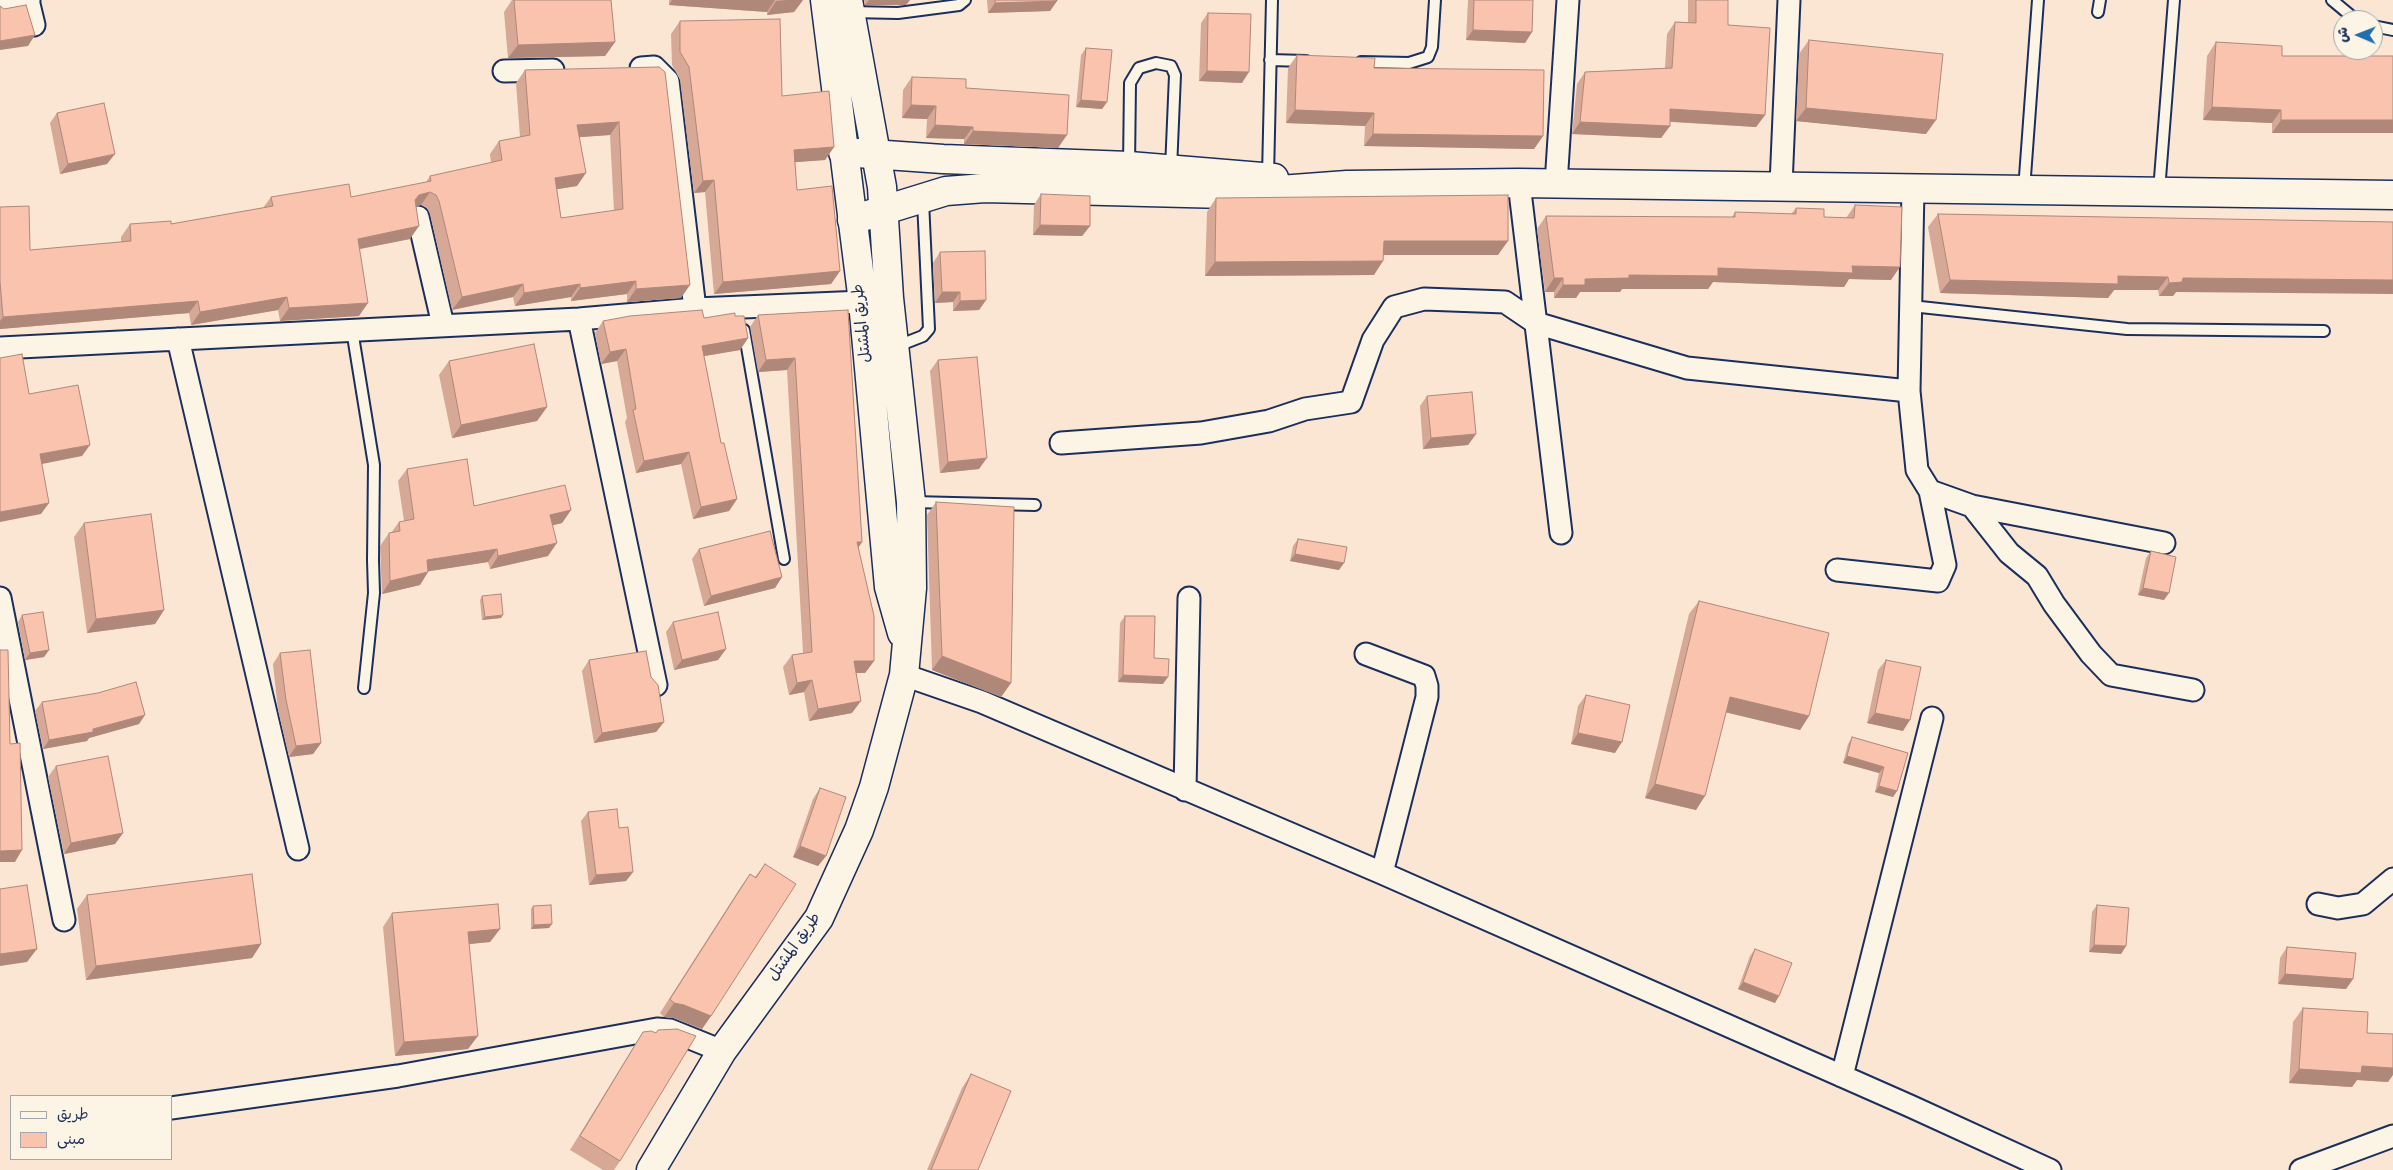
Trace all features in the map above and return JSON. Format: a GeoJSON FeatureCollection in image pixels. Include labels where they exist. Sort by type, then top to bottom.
{"type":"FeatureCollection","features":[{"type":"Feature","properties":{"kind":"main road","name":"طريق المشتل"},"geometry":{"type":"LineString","coordinates":[[825,0],[863,302],[889,587],[905,645]]}},
{"type":"Feature","properties":{"kind":"main road","name":"طريق المشتل"},"geometry":{"type":"LineString","coordinates":[[651,1170],[722,1051],[819,918],[859,830],[876,778],[904,675],[905,645],[912,588],[911,502],[894,347],[882,212],[882,186],[849,6]]}},
{"type":"Feature","properties":{"kind":"main road"},"geometry":{"type":"LineString","coordinates":[[843,152],[943,159],[1129,166],[1347,184]]}},
{"type":"Feature","properties":{"kind":"main road"},"geometry":{"type":"LineString","coordinates":[[852,220],[946,191],[985,188],[1226,194],[1347,184],[1519,183],[2393,196]]}},
{"type":"Feature","properties":{"kind":"street"},"geometry":{"type":"LineString","coordinates":[[1556,184],[1568,0]]}},
{"type":"Feature","properties":{"kind":"street"},"geometry":{"type":"LineString","coordinates":[[1781,186],[1789,0]]}},
{"type":"Feature","properties":{"kind":"street"},"geometry":{"type":"LineString","coordinates":[[0,7],[28,1],[34,24]]}},
{"type":"Feature","properties":{"kind":"street"},"geometry":{"type":"LineString","coordinates":[[624,68],[654,67],[668,81],[694,309]]}},
{"type":"Feature","properties":{"kind":"street"},"geometry":{"type":"LineString","coordinates":[[504,71],[574,69]]}},
{"type":"Feature","properties":{"kind":"street"},"geometry":{"type":"LineString","coordinates":[[1519,183],[1561,534]]}},
{"type":"Feature","properties":{"kind":"street"},"geometry":{"type":"LineString","coordinates":[[1837,570],[1938,581],[1945,565],[1930,490],[1917,470],[1909,391],[1913,189]]}},
{"type":"Feature","properties":{"kind":"street"},"geometry":{"type":"LineString","coordinates":[[418,217],[443,325]]}},
{"type":"Feature","properties":{"kind":"street"},"geometry":{"type":"LineString","coordinates":[[1061,443],[1201,433],[1269,421],[1305,409],[1351,402],[1373,340],[1394,307],[1424,299],[1505,302],[1536,323],[1687,368],[1909,391]]}},
{"type":"Feature","properties":{"kind":"street"},"geometry":{"type":"LineString","coordinates":[[0,348],[579,319],[694,309],[863,302]]}},
{"type":"Feature","properties":{"kind":"street"},"geometry":{"type":"LineString","coordinates":[[579,319],[656,685]]}},
{"type":"Feature","properties":{"kind":"street"},"geometry":{"type":"LineString","coordinates":[[178,339],[298,849]]}},
{"type":"Feature","properties":{"kind":"street"},"geometry":{"type":"LineString","coordinates":[[1930,490],[1972,506],[2164,544]]}},
{"type":"Feature","properties":{"kind":"street"},"geometry":{"type":"LineString","coordinates":[[1972,506],[2009,553],[2037,576],[2054,604],[2091,654],[2112,675],[2193,690]]}},
{"type":"Feature","properties":{"kind":"street"},"geometry":{"type":"LineString","coordinates":[[0,598],[64,920]]}},
{"type":"Feature","properties":{"kind":"street"},"geometry":{"type":"LineString","coordinates":[[1185,790],[1189,598]]}},
{"type":"Feature","properties":{"kind":"street"},"geometry":{"type":"LineString","coordinates":[[1366,654],[1424,676],[1427,686],[1427,697],[1382,873]]}},
{"type":"Feature","properties":{"kind":"street"},"geometry":{"type":"LineString","coordinates":[[904,675],[982,702],[1382,873],[2050,1170]]}},
{"type":"Feature","properties":{"kind":"street"},"geometry":{"type":"LineString","coordinates":[[1842,1076],[1932,718]]}},
{"type":"Feature","properties":{"kind":"street"},"geometry":{"type":"LineString","coordinates":[[2318,904],[2338,908],[2364,904],[2393,879]]}},
{"type":"Feature","properties":{"kind":"street"},"geometry":{"type":"LineString","coordinates":[[172,1108],[398,1076],[657,1028],[670,1030],[722,1051]]}},
{"type":"Feature","properties":{"kind":"street"},"geometry":{"type":"LineString","coordinates":[[2301,1170],[2393,1136]]}},
{"type":"Feature","properties":{"kind":"lane"},"geometry":{"type":"LineString","coordinates":[[849,6],[898,13],[959,6],[965,0]]}},
{"type":"Feature","properties":{"kind":"lane"},"geometry":{"type":"LineString","coordinates":[[1268,177],[1272,0]]}},
{"type":"Feature","properties":{"kind":"lane"},"geometry":{"type":"LineString","coordinates":[[1349,62],[1409,63],[1428,57],[1432,46],[1435,0]]}},
{"type":"Feature","properties":{"kind":"lane"},"geometry":{"type":"LineString","coordinates":[[2024,191],[2038,0]]}},
{"type":"Feature","properties":{"kind":"lane"},"geometry":{"type":"LineString","coordinates":[[2098,12],[2100,0]]}},
{"type":"Feature","properties":{"kind":"lane"},"geometry":{"type":"LineString","coordinates":[[2159,192],[2174,0]]}},
{"type":"Feature","properties":{"kind":"lane"},"geometry":{"type":"LineString","coordinates":[[2332,0],[2344,10]]}},
{"type":"Feature","properties":{"kind":"lane"},"geometry":{"type":"LineString","coordinates":[[1270,60],[1319,61]]}},
{"type":"Feature","properties":{"kind":"lane"},"geometry":{"type":"LineString","coordinates":[[1129,166],[1130,83],[1139,68],[1156,62],[1171,66],[1175,75],[1171,170]]}},
{"type":"Feature","properties":{"kind":"lane"},"geometry":{"type":"LineString","coordinates":[[894,347],[924,336],[929,329],[923,198]]}},
{"type":"Feature","properties":{"kind":"lane"},"geometry":{"type":"LineString","coordinates":[[1911,306],[2127,329],[2324,331]]}},
{"type":"Feature","properties":{"kind":"lane"},"geometry":{"type":"LineString","coordinates":[[739,307],[784,559]]}},
{"type":"Feature","properties":{"kind":"lane"},"geometry":{"type":"LineString","coordinates":[[352,330],[374,465],[372,560],[374,593],[364,688]]}},
{"type":"Feature","properties":{"kind":"lane"},"geometry":{"type":"LineString","coordinates":[[911,502],[1035,505]]}},
{"type":"Feature","properties":{"kind":"building"},"geometry":{"type":"Polygon","coordinates":[[[514,0],[611,0],[615,42],[518,45],[514,0]]]}},
{"type":"Feature","properties":{"kind":"building"},"geometry":{"type":"Polygon","coordinates":[[[995,0],[1057,0],[1057,1],[995,3],[995,0]]]}},
{"type":"Feature","properties":{"kind":"building"},"geometry":{"type":"Polygon","coordinates":[[[1474,0],[1533,0],[1532,32],[1473,30],[1474,0]]]}},
{"type":"Feature","properties":{"kind":"building"},"geometry":{"type":"Polygon","coordinates":[[[1696,0],[1728,0],[1728,25],[1770,28],[1765,115],[1670,109],[1670,126],[1580,122],[1585,72],[1672,68],[1675,22],[1696,23],[1696,0]]]}},
{"type":"Feature","properties":{"kind":"building"},"geometry":{"type":"Polygon","coordinates":[[[26,5],[35,35],[0,41],[0,6],[4,9],[26,5]]]}},
{"type":"Feature","properties":{"kind":"building"},"geometry":{"type":"Polygon","coordinates":[[[1208,13],[1251,14],[1249,72],[1207,71],[1208,13]]]}},
{"type":"Feature","properties":{"kind":"building"},"geometry":{"type":"Polygon","coordinates":[[[780,19],[782,96],[829,91],[834,147],[794,150],[797,190],[832,186],[840,271],[723,282],[714,180],[703,181],[689,67],[680,52],[680,21],[780,19]]]}},
{"type":"Feature","properties":{"kind":"building"},"geometry":{"type":"Polygon","coordinates":[[[1809,40],[1943,54],[1936,120],[1806,108],[1809,40]]]}},
{"type":"Feature","properties":{"kind":"building"},"geometry":{"type":"Polygon","coordinates":[[[2216,42],[2282,46],[2282,56],[2333,56],[2333,60],[2383,60],[2383,56],[2393,56],[2393,120],[2281,120],[2281,110],[2212,107],[2216,42]]]}},
{"type":"Feature","properties":{"kind":"building"},"geometry":{"type":"Polygon","coordinates":[[[1086,48],[1112,50],[1107,102],[1081,100],[1086,48]]]}},
{"type":"Feature","properties":{"kind":"building"},"geometry":{"type":"Polygon","coordinates":[[[1297,55],[1375,58],[1374,68],[1544,70],[1543,136],[1373,134],[1374,113],[1295,110],[1297,55]]]}},
{"type":"Feature","properties":{"kind":"building"},"geometry":{"type":"Polygon","coordinates":[[[659,67],[665,72],[690,285],[636,289],[636,281],[580,288],[580,284],[524,293],[523,284],[462,297],[439,201],[436,195],[430,192],[419,195],[415,200],[419,226],[358,239],[368,303],[289,308],[287,297],[200,312],[198,301],[3,317],[0,281],[0,207],[29,206],[30,250],[131,241],[130,224],[171,221],[171,224],[273,206],[271,197],[349,184],[351,197],[431,181],[430,176],[502,160],[499,141],[530,135],[525,70],[659,67]],[[619,122],[577,125],[586,173],[555,178],[561,218],[623,209],[619,122]]]}},
{"type":"Feature","properties":{"kind":"building"},"geometry":{"type":"Polygon","coordinates":[[[912,77],[966,79],[966,88],[1069,95],[1067,135],[973,131],[973,127],[935,125],[936,106],[911,105],[912,77]]]}},
{"type":"Feature","properties":{"kind":"building"},"geometry":{"type":"Polygon","coordinates":[[[104,103],[115,154],[68,164],[57,113],[104,103]]]}},
{"type":"Feature","properties":{"kind":"building"},"geometry":{"type":"Polygon","coordinates":[[[1041,194],[1090,196],[1090,226],[1040,225],[1041,194]]]}},
{"type":"Feature","properties":{"kind":"building"},"geometry":{"type":"Polygon","coordinates":[[[1508,195],[1508,241],[1384,241],[1383,261],[1215,262],[1216,198],[1508,195]]]}},
{"type":"Feature","properties":{"kind":"building"},"geometry":{"type":"Polygon","coordinates":[[[1855,205],[1902,207],[1900,267],[1852,266],[1853,273],[1718,268],[1718,276],[1629,275],[1629,278],[1585,279],[1585,285],[1563,285],[1563,278],[1554,278],[1546,216],[1735,217],[1735,212],[1796,214],[1796,208],[1824,209],[1824,217],[1854,218],[1855,205]]]}},
{"type":"Feature","properties":{"kind":"building"},"geometry":{"type":"Polygon","coordinates":[[[1938,214],[2393,222],[2393,280],[2183,278],[2182,282],[2169,283],[2168,277],[2118,276],[2118,284],[1950,280],[1938,214]]]}},
{"type":"Feature","properties":{"kind":"building"},"geometry":{"type":"Polygon","coordinates":[[[985,251],[986,300],[960,301],[960,292],[942,292],[940,252],[985,251]]]}},
{"type":"Feature","properties":{"kind":"building"},"geometry":{"type":"Polygon","coordinates":[[[702,310],[704,318],[735,313],[735,316],[744,316],[748,338],[702,346],[721,443],[724,443],[737,499],[701,507],[689,452],[644,461],[633,410],[636,409],[626,349],[610,352],[603,321],[630,316],[702,310]]]}},
{"type":"Feature","properties":{"kind":"building"},"geometry":{"type":"Polygon","coordinates":[[[848,310],[862,542],[857,542],[874,616],[874,661],[854,661],[861,701],[818,709],[812,680],[797,683],[792,655],[812,652],[795,358],[766,360],[758,315],[848,310]]]}},
{"type":"Feature","properties":{"kind":"building"},"geometry":{"type":"Polygon","coordinates":[[[534,344],[547,407],[461,425],[449,361],[534,344]]]}},
{"type":"Feature","properties":{"kind":"building"},"geometry":{"type":"Polygon","coordinates":[[[22,354],[29,394],[78,385],[90,445],[40,454],[49,503],[0,512],[0,358],[22,354]]]}},
{"type":"Feature","properties":{"kind":"building"},"geometry":{"type":"Polygon","coordinates":[[[977,357],[987,458],[948,462],[938,360],[977,357]]]}},
{"type":"Feature","properties":{"kind":"building"},"geometry":{"type":"Polygon","coordinates":[[[1472,392],[1476,434],[1431,438],[1427,396],[1472,392]]]}},
{"type":"Feature","properties":{"kind":"building"},"geometry":{"type":"Polygon","coordinates":[[[467,459],[474,506],[565,485],[571,510],[550,515],[557,543],[498,556],[497,549],[427,560],[428,572],[390,581],[389,533],[400,531],[399,522],[414,519],[407,469],[467,459]]]}},
{"type":"Feature","properties":{"kind":"building"},"geometry":{"type":"Polygon","coordinates":[[[936,502],[1014,507],[1011,683],[942,656],[936,502]]]}},
{"type":"Feature","properties":{"kind":"building"},"geometry":{"type":"Polygon","coordinates":[[[151,514],[164,610],[96,619],[84,523],[151,514]]]}},
{"type":"Feature","properties":{"kind":"building"},"geometry":{"type":"Polygon","coordinates":[[[770,531],[782,577],[711,596],[699,549],[770,531]]]}},
{"type":"Feature","properties":{"kind":"building"},"geometry":{"type":"Polygon","coordinates":[[[1298,539],[1347,547],[1344,563],[1295,554],[1298,539]]]}},
{"type":"Feature","properties":{"kind":"building"},"geometry":{"type":"Polygon","coordinates":[[[2151,551],[2176,557],[2169,593],[2143,588],[2151,551]]]}},
{"type":"Feature","properties":{"kind":"building"},"geometry":{"type":"Polygon","coordinates":[[[501,594],[503,615],[485,617],[482,596],[501,594]]]}},
{"type":"Feature","properties":{"kind":"building"},"geometry":{"type":"Polygon","coordinates":[[[1699,601],[1829,633],[1809,716],[1730,697],[1705,796],[1655,784],[1699,601]]]}},
{"type":"Feature","properties":{"kind":"building"},"geometry":{"type":"Polygon","coordinates":[[[43,612],[49,650],[30,653],[22,615],[43,612]]]}},
{"type":"Feature","properties":{"kind":"building"},"geometry":{"type":"Polygon","coordinates":[[[718,612],[726,649],[682,660],[673,622],[718,612]]]}},
{"type":"Feature","properties":{"kind":"building"},"geometry":{"type":"Polygon","coordinates":[[[1125,616],[1155,616],[1154,658],[1169,659],[1168,677],[1123,675],[1125,616]]]}},
{"type":"Feature","properties":{"kind":"building"},"geometry":{"type":"Polygon","coordinates":[[[0,650],[8,650],[10,744],[20,743],[22,850],[0,851],[0,650]]]}},
{"type":"Feature","properties":{"kind":"building"},"geometry":{"type":"Polygon","coordinates":[[[310,650],[321,743],[296,746],[286,700],[280,653],[310,650]]]}},
{"type":"Feature","properties":{"kind":"building"},"geometry":{"type":"Polygon","coordinates":[[[646,651],[651,677],[658,685],[664,722],[602,733],[589,660],[646,651]]]}},
{"type":"Feature","properties":{"kind":"building"},"geometry":{"type":"Polygon","coordinates":[[[1886,660],[1921,667],[1910,720],[1875,713],[1886,660]]]}},
{"type":"Feature","properties":{"kind":"building"},"geometry":{"type":"Polygon","coordinates":[[[136,682],[145,715],[93,729],[93,732],[49,740],[42,702],[98,693],[136,682]]]}},
{"type":"Feature","properties":{"kind":"building"},"geometry":{"type":"Polygon","coordinates":[[[1586,695],[1630,705],[1622,742],[1578,733],[1586,695]]]}},
{"type":"Feature","properties":{"kind":"building"},"geometry":{"type":"Polygon","coordinates":[[[1852,737],[1908,753],[1897,791],[1879,786],[1884,767],[1847,756],[1852,737]]]}},
{"type":"Feature","properties":{"kind":"building"},"geometry":{"type":"Polygon","coordinates":[[[108,756],[123,833],[71,843],[56,766],[108,756]]]}},
{"type":"Feature","properties":{"kind":"building"},"geometry":{"type":"Polygon","coordinates":[[[820,788],[846,797],[826,856],[800,846],[820,788]]]}},
{"type":"Feature","properties":{"kind":"building"},"geometry":{"type":"Polygon","coordinates":[[[617,809],[619,828],[628,827],[633,872],[596,875],[588,812],[617,809]]]}},
{"type":"Feature","properties":{"kind":"building"},"geometry":{"type":"Polygon","coordinates":[[[765,864],[796,884],[711,1016],[674,1003],[670,999],[750,874],[756,878],[765,864]]]}},
{"type":"Feature","properties":{"kind":"building"},"geometry":{"type":"Polygon","coordinates":[[[252,874],[261,944],[96,966],[87,895],[252,874]]]}},
{"type":"Feature","properties":{"kind":"building"},"geometry":{"type":"Polygon","coordinates":[[[27,885],[37,949],[0,954],[0,889],[27,885]]]}},
{"type":"Feature","properties":{"kind":"building"},"geometry":{"type":"Polygon","coordinates":[[[498,904],[500,929],[468,932],[478,1036],[404,1042],[392,913],[498,904]]]}},
{"type":"Feature","properties":{"kind":"building"},"geometry":{"type":"Polygon","coordinates":[[[551,905],[552,924],[534,925],[533,906],[551,905]]]}},
{"type":"Feature","properties":{"kind":"building"},"geometry":{"type":"Polygon","coordinates":[[[2097,905],[2129,908],[2126,946],[2094,945],[2097,905]]]}},
{"type":"Feature","properties":{"kind":"building"},"geometry":{"type":"Polygon","coordinates":[[[2287,947],[2356,953],[2353,979],[2285,974],[2287,947]]]}},
{"type":"Feature","properties":{"kind":"building"},"geometry":{"type":"Polygon","coordinates":[[[1755,949],[1792,963],[1779,996],[1743,982],[1755,949]]]}},
{"type":"Feature","properties":{"kind":"building"},"geometry":{"type":"Polygon","coordinates":[[[2303,1008],[2368,1012],[2367,1033],[2393,1034],[2393,1068],[2362,1066],[2361,1073],[2299,1069],[2303,1008]]]}},
{"type":"Feature","properties":{"kind":"building"},"geometry":{"type":"Polygon","coordinates":[[[677,1029],[696,1036],[620,1161],[580,1136],[643,1032],[651,1031],[656,1033],[658,1030],[677,1029]]]}},
{"type":"Feature","properties":{"kind":"building"},"geometry":{"type":"Polygon","coordinates":[[[971,1074],[1011,1091],[978,1170],[931,1170],[971,1074]]]}}]}
